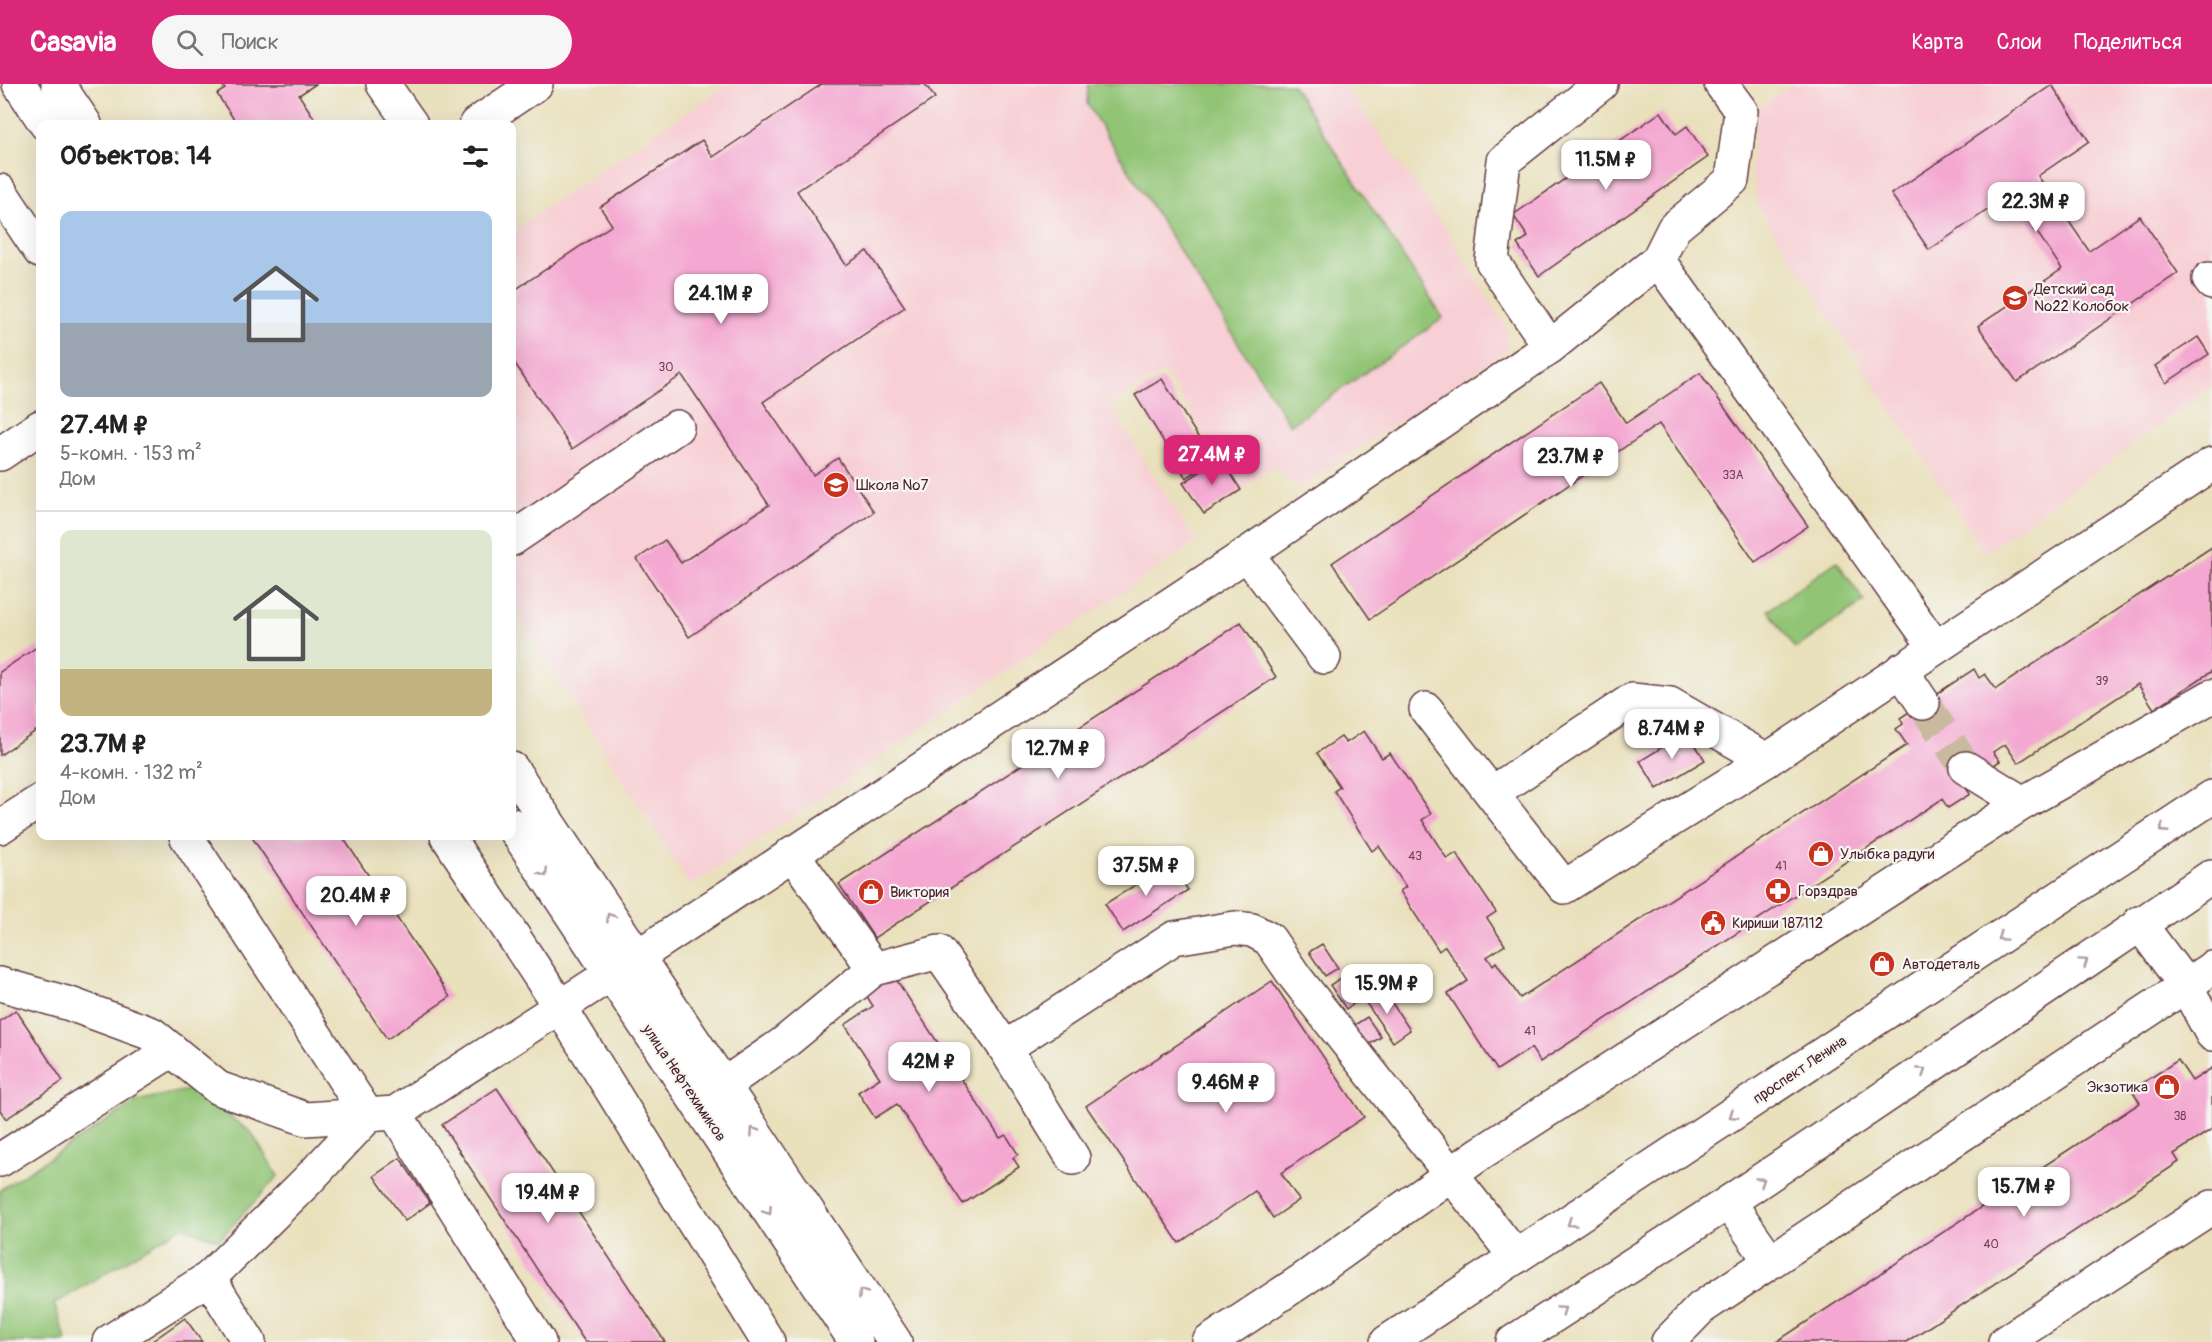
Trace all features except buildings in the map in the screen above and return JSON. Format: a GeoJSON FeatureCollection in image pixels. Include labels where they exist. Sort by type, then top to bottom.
{"type":"FeatureCollection","features":[{"type":"Feature","properties":{"kind":"street"},"geometry":{"type":"LineString","coordinates":[[19,84],[43,120]]}},
{"type":"Feature","properties":{"kind":"street"},"geometry":{"type":"LineString","coordinates":[[58,84],[82,120]]}},
{"type":"Feature","properties":{"kind":"street"},"geometry":{"type":"LineString","coordinates":[[383,84],[408,120]]}},
{"type":"Feature","properties":{"kind":"street"},"geometry":{"type":"LineString","coordinates":[[482,120],[536,84]]}},
{"type":"Feature","properties":{"kind":"street"},"geometry":{"type":"LineString","coordinates":[[1550,347],[1492,261],[1504,161],[1601,84]]}},
{"type":"Feature","properties":{"kind":"street"},"geometry":{"type":"LineString","coordinates":[[109,1342],[209,1278],[307,1181],[382,1114],[624,966],[1247,554],[1550,347],[1658,260],[1674,228],[1732,180],[1741,111],[1721,84]]}},
{"type":"Feature","properties":{"kind":"street"},"geometry":{"type":"LineString","coordinates":[[0,191],[36,245]]}},
{"type":"Feature","properties":{"kind":"street"},"geometry":{"type":"LineString","coordinates":[[1658,260],[1935,647]]}},
{"type":"Feature","properties":{"kind":"street"},"geometry":{"type":"LineString","coordinates":[[516,536],[677,427]]}},
{"type":"Feature","properties":{"kind":"street"},"geometry":{"type":"LineString","coordinates":[[0,454],[36,430]]}},
{"type":"Feature","properties":{"kind":"street"},"geometry":{"type":"LineString","coordinates":[[1426,709],[1564,887],[1767,760],[2212,464]]}},
{"type":"Feature","properties":{"kind":"street"},"geometry":{"type":"LineString","coordinates":[[1247,554],[1324,657]]}},
{"type":"Feature","properties":{"kind":"street"},"geometry":{"type":"LineString","coordinates":[[1901,670],[1923,703]]}},
{"type":"Feature","properties":{"kind":"street"},"geometry":{"type":"LineString","coordinates":[[1209,1342],[1450,1177],[1480,1153],[2023,803],[2212,696]]}},
{"type":"Feature","properties":{"kind":"street"},"geometry":{"type":"LineString","coordinates":[[1492,793],[1632,700],[1670,704],[1767,760]]}},
{"type":"Feature","properties":{"kind":"street"},"geometry":{"type":"LineString","coordinates":[[1966,768],[2023,803]]}},
{"type":"Feature","properties":{"kind":"street"},"geometry":{"type":"LineString","coordinates":[[516,776],[624,966]]}},
{"type":"Feature","properties":{"kind":"street","name":"проспект Ленина"},"geometry":{"type":"LineString","coordinates":[[1387,1342],[2212,797]]}},
{"type":"Feature","properties":{"kind":"street"},"geometry":{"type":"LineString","coordinates":[[0,827],[36,804]]}},
{"type":"Feature","properties":{"kind":"street","name":"улица Нефтехимиков"},"geometry":{"type":"LineString","coordinates":[[516,830],[624,966],[710,1094],[856,1342]]}},
{"type":"Feature","properties":{"kind":"street"},"geometry":{"type":"LineString","coordinates":[[189,840],[539,1342]]}},
{"type":"Feature","properties":{"kind":"street"},"geometry":{"type":"LineString","coordinates":[[450,840],[560,1007],[768,1342]]}},
{"type":"Feature","properties":{"kind":"street"},"geometry":{"type":"LineString","coordinates":[[792,853],[874,969]]}},
{"type":"Feature","properties":{"kind":"street"},"geometry":{"type":"LineString","coordinates":[[1513,1342],[1729,1202],[2139,923],[2212,876]]}},
{"type":"Feature","properties":{"kind":"street"},"geometry":{"type":"LineString","coordinates":[[2139,923],[2199,977],[2212,1034]]}},
{"type":"Feature","properties":{"kind":"street"},"geometry":{"type":"LineString","coordinates":[[1005,1048],[1174,938],[1235,928],[1252,930],[1269,939],[1296,978],[1450,1177],[1516,1257]]}},
{"type":"Feature","properties":{"kind":"street"},"geometry":{"type":"LineString","coordinates":[[894,1342],[710,1094],[784,1043],[874,969],[939,952],[1005,1048],[1073,1158]]}},
{"type":"Feature","properties":{"kind":"street"},"geometry":{"type":"LineString","coordinates":[[1668,1342],[1701,1308],[2199,977]]}},
{"type":"Feature","properties":{"kind":"street"},"geometry":{"type":"LineString","coordinates":[[0,984],[70,1004],[152,1034],[218,1088],[306,1119],[382,1114]]}},
{"type":"Feature","properties":{"kind":"street"},"geometry":{"type":"LineString","coordinates":[[0,1160],[172,1050]]}},
{"type":"Feature","properties":{"kind":"street"},"geometry":{"type":"LineString","coordinates":[[1729,1202],[1770,1261]]}},
{"type":"Feature","properties":{"kind":"street"},"geometry":{"type":"LineString","coordinates":[[2005,1342],[2212,1207]]}},
{"type":"Feature","properties":{"kind":"street"},"geometry":{"type":"LineString","coordinates":[[209,1278],[249,1342]]}},
{"type":"Feature","properties":{"kind":"shaded area","name":"Школа №7"},"geometry":{"type":"Polygon","coordinates":[[[728,84],[1344,84],[1449,233],[1506,328],[1507,350],[1298,489],[1274,466],[1241,490],[1164,371],[1109,405],[1196,542],[691,886],[516,614],[516,228],[728,84]]]}},
{"type":"Feature","properties":{"kind":"shaded area","name":"Детский сад №22 Колобок"},"geometry":{"type":"Polygon","coordinates":[[[1791,84],[2212,84],[2212,386],[1985,553],[1759,209],[1751,169],[1756,110],[1791,84]]]}},
{"type":"Feature","properties":{"kind":"green space"},"geometry":{"type":"Polygon","coordinates":[[[1088,84],[1292,84],[1443,318],[1290,425],[1087,104],[1088,84]]]}},
{"type":"Feature","properties":{"kind":"green space"},"geometry":{"type":"Polygon","coordinates":[[[1837,561],[1864,601],[1795,649],[1768,610],[1837,561]]]}},
{"type":"Feature","properties":{"kind":"green space"},"geometry":{"type":"Polygon","coordinates":[[[192,1089],[251,1132],[278,1176],[219,1240],[182,1227],[54,1304],[67,1342],[0,1342],[0,1190],[137,1101],[192,1089]]]}},
{"type":"Feature","properties":{"kind":"tunnel"},"geometry":{"type":"LineString","coordinates":[[1923,703],[1966,768]]}},
{"type":"Feature","properties":{"kind":"place","name":"Детский сад №22 Колобок"},"geometry":{"type":"Point","coordinates":[2015,298]}},
{"type":"Feature","properties":{"kind":"place","name":"Школа №7"},"geometry":{"type":"Point","coordinates":[836,485]}},
{"type":"Feature","properties":{"kind":"place","name":"Улыбка радуги"},"geometry":{"type":"Point","coordinates":[1821,854]}},
{"type":"Feature","properties":{"kind":"place","name":"Горздрав"},"geometry":{"type":"Point","coordinates":[1778,891]}},
{"type":"Feature","properties":{"kind":"place","name":"Виктория"},"geometry":{"type":"Point","coordinates":[871,892]}},
{"type":"Feature","properties":{"kind":"place","name":"Кириши 187112"},"geometry":{"type":"Point","coordinates":[1713,923]}},
{"type":"Feature","properties":{"kind":"place","name":"Автодеталь"},"geometry":{"type":"Point","coordinates":[1882,964]}},
{"type":"Feature","properties":{"kind":"place","name":"Экзотика"},"geometry":{"type":"Point","coordinates":[2167,1087]}}]}
